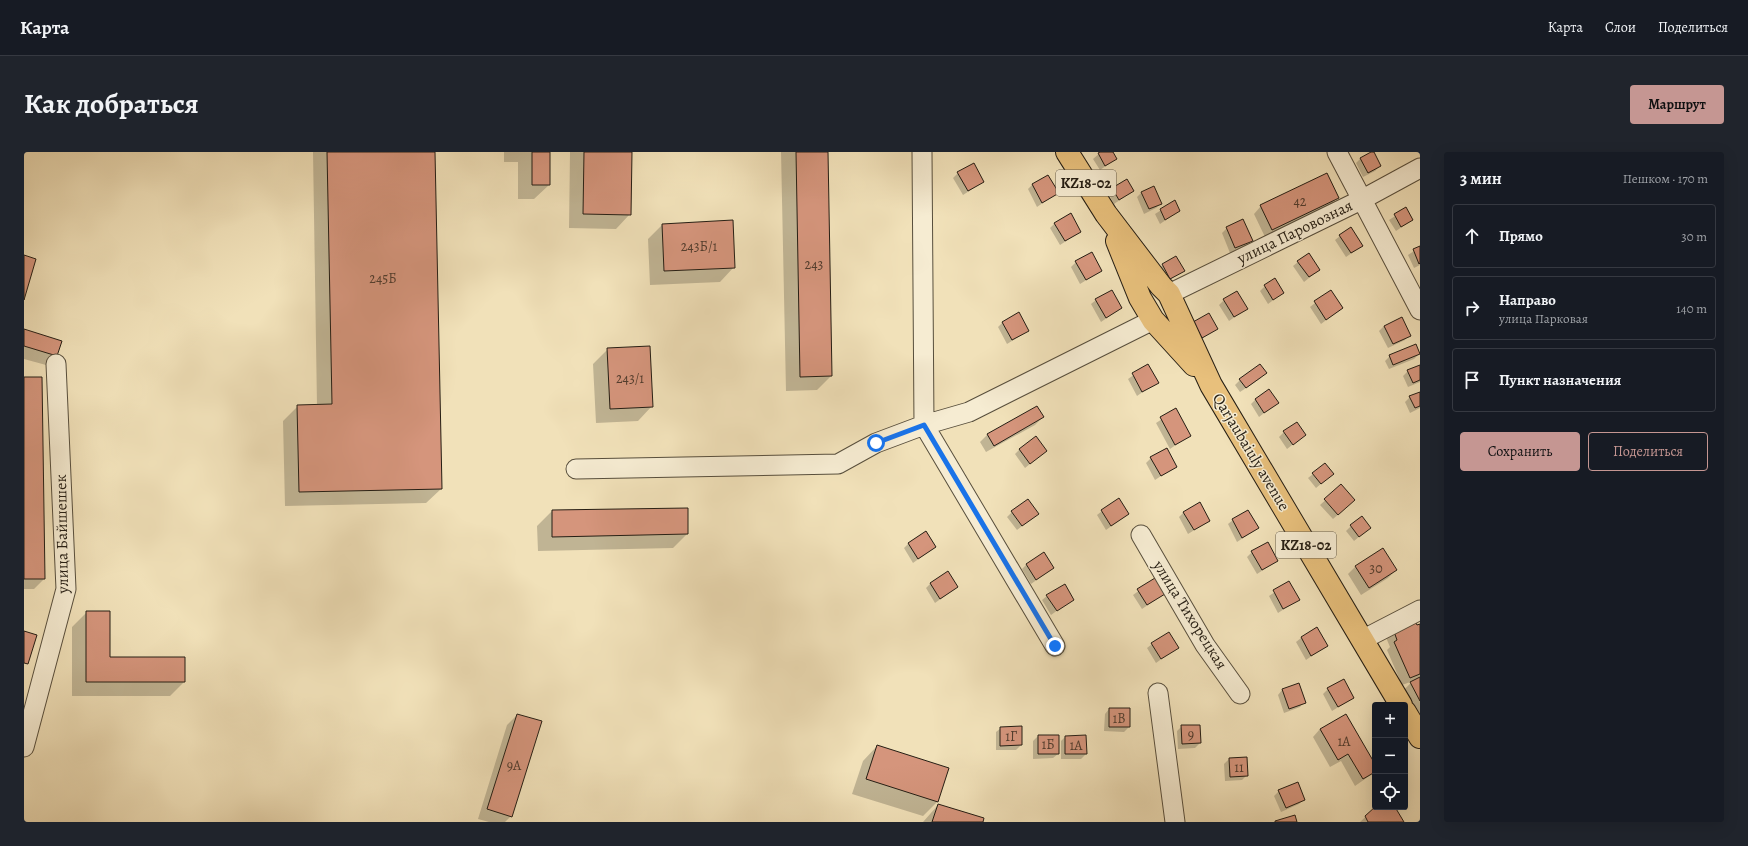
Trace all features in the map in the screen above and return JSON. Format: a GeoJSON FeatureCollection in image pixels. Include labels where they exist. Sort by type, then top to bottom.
{"type":"FeatureCollection","features":[{"type":"Feature","properties":{"kind":"highway","name":"Qarjaubaiuly avenue"},"geometry":{"type":"LineString","coordinates":[[1067,152],[1106,214],[1165,290],[1165,324]]}},
{"type":"Feature","properties":{"kind":"highway","name":"Qarjaubaiuly avenue"},"geometry":{"type":"LineString","coordinates":[[1106,214],[1140,298],[1165,324],[1211,385],[1399,702]]}},
{"type":"Feature","properties":{"kind":"highway"},"geometry":{"type":"LineString","coordinates":[[1140,298],[1151,290],[1165,290]]}},
{"type":"Feature","properties":{"kind":"highway"},"geometry":{"type":"LineString","coordinates":[[1408,717],[1420,738]]}},
{"type":"Feature","properties":{"kind":"street"},"geometry":{"type":"LineString","coordinates":[[922,152],[924,425],[1055,646]]}},
{"type":"Feature","properties":{"kind":"street"},"geometry":{"type":"LineString","coordinates":[[1337,152],[1420,310]]}},
{"type":"Feature","properties":{"kind":"street","name":"улица Паровозная"},"geometry":{"type":"LineString","coordinates":[[1165,290],[1363,199],[1420,168]]}},
{"type":"Feature","properties":{"kind":"street"},"geometry":{"type":"LineString","coordinates":[[576,468],[838,464],[876,443],[924,425],[969,412],[1165,324]]}},
{"type":"Feature","properties":{"kind":"street","name":"улица Байшешек"},"geometry":{"type":"LineString","coordinates":[[24,747],[66,589],[56,364]]}},
{"type":"Feature","properties":{"kind":"street","name":"улица Тихорецкая"},"geometry":{"type":"LineString","coordinates":[[1141,535],[1205,645],[1240,694]]}},
{"type":"Feature","properties":{"kind":"street"},"geometry":{"type":"LineString","coordinates":[[1362,640],[1420,610]]}},
{"type":"Feature","properties":{"kind":"street"},"geometry":{"type":"LineString","coordinates":[[1158,694],[1175,822]]}},
{"type":"Feature","properties":{"kind":"building"},"geometry":{"type":"Polygon","coordinates":[[[327,152],[435,152],[442,489],[299,492],[297,405],[332,404],[327,152]]]}},
{"type":"Feature","properties":{"kind":"building"},"geometry":{"type":"Polygon","coordinates":[[[532,152],[550,152],[550,185],[532,185],[532,152]]]}},
{"type":"Feature","properties":{"kind":"building"},"geometry":{"type":"Polygon","coordinates":[[[584,152],[632,152],[631,215],[583,214],[584,152]]]}},
{"type":"Feature","properties":{"kind":"building"},"geometry":{"type":"Polygon","coordinates":[[[796,152],[828,152],[832,376],[800,377],[796,152]]]}},
{"type":"Feature","properties":{"kind":"building"},"geometry":{"type":"Polygon","coordinates":[[[1113,152],[1117,159],[1105,166],[1098,153],[1113,152]]]}},
{"type":"Feature","properties":{"kind":"building"},"geometry":{"type":"Polygon","coordinates":[[[1374,152],[1381,166],[1368,173],[1360,158],[1374,152]]]}},
{"type":"Feature","properties":{"kind":"building"},"geometry":{"type":"Polygon","coordinates":[[[974,163],[984,182],[968,191],[957,172],[974,163]]]}},
{"type":"Feature","properties":{"kind":"building"},"geometry":{"type":"Polygon","coordinates":[[[1327,173],[1339,198],[1272,230],[1260,205],[1327,173]]]}},
{"type":"Feature","properties":{"kind":"building"},"geometry":{"type":"Polygon","coordinates":[[[1048,175],[1059,193],[1042,203],[1032,184],[1048,175]]]}},
{"type":"Feature","properties":{"kind":"building"},"geometry":{"type":"Polygon","coordinates":[[[1127,179],[1134,191],[1119,200],[1112,188],[1127,179]]]}},
{"type":"Feature","properties":{"kind":"building"},"geometry":{"type":"Polygon","coordinates":[[[1154,186],[1162,204],[1149,209],[1141,192],[1154,186]]]}},
{"type":"Feature","properties":{"kind":"building"},"geometry":{"type":"Polygon","coordinates":[[[1175,200],[1180,211],[1165,220],[1160,209],[1175,200]]]}},
{"type":"Feature","properties":{"kind":"building"},"geometry":{"type":"Polygon","coordinates":[[[1406,207],[1413,220],[1401,227],[1394,214],[1406,207]]]}},
{"type":"Feature","properties":{"kind":"building"},"geometry":{"type":"Polygon","coordinates":[[[1071,213],[1081,232],[1065,241],[1054,223],[1071,213]]]}},
{"type":"Feature","properties":{"kind":"building"},"geometry":{"type":"Polygon","coordinates":[[[1243,219],[1253,241],[1235,248],[1226,227],[1243,219]]]}},
{"type":"Feature","properties":{"kind":"building"},"geometry":{"type":"Polygon","coordinates":[[[733,220],[735,268],[664,271],[662,224],[733,220]]]}},
{"type":"Feature","properties":{"kind":"building"},"geometry":{"type":"Polygon","coordinates":[[[1351,227],[1363,246],[1351,253],[1339,235],[1351,227]]]}},
{"type":"Feature","properties":{"kind":"building"},"geometry":{"type":"Polygon","coordinates":[[[1420,246],[1420,263],[1419,264],[1413,249],[1420,246]]]}},
{"type":"Feature","properties":{"kind":"building"},"geometry":{"type":"Polygon","coordinates":[[[1092,252],[1102,271],[1086,280],[1075,261],[1092,252]]]}},
{"type":"Feature","properties":{"kind":"building"},"geometry":{"type":"Polygon","coordinates":[[[1309,253],[1320,270],[1309,277],[1297,261],[1309,253]]]}},
{"type":"Feature","properties":{"kind":"building"},"geometry":{"type":"Polygon","coordinates":[[[24,255],[36,259],[24,300],[24,255]]]}},
{"type":"Feature","properties":{"kind":"building"},"geometry":{"type":"Polygon","coordinates":[[[1176,256],[1185,271],[1170,279],[1162,264],[1176,256]]]}},
{"type":"Feature","properties":{"kind":"building"},"geometry":{"type":"Polygon","coordinates":[[[1275,278],[1284,293],[1273,300],[1264,285],[1275,278]]]}},
{"type":"Feature","properties":{"kind":"building"},"geometry":{"type":"Polygon","coordinates":[[[1112,290],[1122,308],[1106,318],[1095,299],[1112,290]]]}},
{"type":"Feature","properties":{"kind":"building"},"geometry":{"type":"Polygon","coordinates":[[[1331,290],[1343,308],[1326,320],[1314,301],[1331,290]]]}},
{"type":"Feature","properties":{"kind":"building"},"geometry":{"type":"Polygon","coordinates":[[[1237,291],[1248,309],[1234,317],[1223,299],[1237,291]]]}},
{"type":"Feature","properties":{"kind":"building"},"geometry":{"type":"Polygon","coordinates":[[[1019,312],[1029,331],[1012,340],[1002,322],[1019,312]]]}},
{"type":"Feature","properties":{"kind":"building"},"geometry":{"type":"Polygon","coordinates":[[[1209,313],[1218,329],[1202,338],[1193,322],[1209,313]]]}},
{"type":"Feature","properties":{"kind":"building"},"geometry":{"type":"Polygon","coordinates":[[[1402,317],[1411,336],[1393,344],[1384,326],[1402,317]]]}},
{"type":"Feature","properties":{"kind":"building"},"geometry":{"type":"Polygon","coordinates":[[[24,329],[62,341],[57,356],[24,346],[24,329]]]}},
{"type":"Feature","properties":{"kind":"building"},"geometry":{"type":"Polygon","coordinates":[[[1416,344],[1420,354],[1393,365],[1389,355],[1416,344]]]}},
{"type":"Feature","properties":{"kind":"building"},"geometry":{"type":"Polygon","coordinates":[[[650,346],[653,407],[610,409],[607,348],[650,346]]]}},
{"type":"Feature","properties":{"kind":"building"},"geometry":{"type":"Polygon","coordinates":[[[1148,364],[1159,383],[1142,392],[1132,373],[1148,364]]]}},
{"type":"Feature","properties":{"kind":"building"},"geometry":{"type":"Polygon","coordinates":[[[1260,364],[1267,373],[1246,388],[1239,379],[1260,364]]]}},
{"type":"Feature","properties":{"kind":"building"},"geometry":{"type":"Polygon","coordinates":[[[1420,365],[1420,380],[1413,383],[1407,370],[1420,365]]]}},
{"type":"Feature","properties":{"kind":"building"},"geometry":{"type":"Polygon","coordinates":[[[24,377],[42,377],[45,579],[24,579],[24,377]]]}},
{"type":"Feature","properties":{"kind":"building"},"geometry":{"type":"Polygon","coordinates":[[[1269,389],[1279,403],[1264,413],[1255,399],[1269,389]]]}},
{"type":"Feature","properties":{"kind":"building"},"geometry":{"type":"Polygon","coordinates":[[[1420,392],[1420,406],[1415,408],[1409,396],[1420,392]]]}},
{"type":"Feature","properties":{"kind":"building"},"geometry":{"type":"Polygon","coordinates":[[[1037,406],[1044,417],[994,446],[987,434],[1037,406]]]}},
{"type":"Feature","properties":{"kind":"building"},"geometry":{"type":"Polygon","coordinates":[[[1176,408],[1191,436],[1175,445],[1160,417],[1176,408]]]}},
{"type":"Feature","properties":{"kind":"building"},"geometry":{"type":"Polygon","coordinates":[[[1297,422],[1306,435],[1293,445],[1283,431],[1297,422]]]}},
{"type":"Feature","properties":{"kind":"building"},"geometry":{"type":"Polygon","coordinates":[[[1036,436],[1047,451],[1030,464],[1019,449],[1036,436]]]}},
{"type":"Feature","properties":{"kind":"building"},"geometry":{"type":"Polygon","coordinates":[[[1167,448],[1177,467],[1161,476],[1150,457],[1167,448]]]}},
{"type":"Feature","properties":{"kind":"building"},"geometry":{"type":"Polygon","coordinates":[[[1325,463],[1334,474],[1321,484],[1312,473],[1325,463]]]}},
{"type":"Feature","properties":{"kind":"building"},"geometry":{"type":"Polygon","coordinates":[[[1341,484],[1355,500],[1338,515],[1324,499],[1341,484]]]}},
{"type":"Feature","properties":{"kind":"building"},"geometry":{"type":"Polygon","coordinates":[[[1119,498],[1129,514],[1111,526],[1101,510],[1119,498]]]}},
{"type":"Feature","properties":{"kind":"building"},"geometry":{"type":"Polygon","coordinates":[[[1028,499],[1039,514],[1022,526],[1011,511],[1028,499]]]}},
{"type":"Feature","properties":{"kind":"building"},"geometry":{"type":"Polygon","coordinates":[[[1200,502],[1210,521],[1194,530],[1183,512],[1200,502]]]}},
{"type":"Feature","properties":{"kind":"building"},"geometry":{"type":"Polygon","coordinates":[[[688,508],[688,534],[552,537],[552,510],[688,508]]]}},
{"type":"Feature","properties":{"kind":"building"},"geometry":{"type":"Polygon","coordinates":[[[1248,510],[1259,528],[1242,538],[1232,519],[1248,510]]]}},
{"type":"Feature","properties":{"kind":"building"},"geometry":{"type":"Polygon","coordinates":[[[1362,516],[1371,528],[1359,537],[1350,525],[1362,516]]]}},
{"type":"Feature","properties":{"kind":"building"},"geometry":{"type":"Polygon","coordinates":[[[926,531],[936,547],[918,559],[908,543],[926,531]]]}},
{"type":"Feature","properties":{"kind":"building"},"geometry":{"type":"Polygon","coordinates":[[[1268,542],[1278,561],[1262,570],[1251,551],[1268,542]]]}},
{"type":"Feature","properties":{"kind":"building"},"geometry":{"type":"Polygon","coordinates":[[[1383,548],[1397,570],[1369,588],[1355,566],[1383,548]]]}},
{"type":"Feature","properties":{"kind":"building"},"geometry":{"type":"Polygon","coordinates":[[[1044,552],[1054,568],[1036,580],[1026,564],[1044,552]]]}},
{"type":"Feature","properties":{"kind":"building"},"geometry":{"type":"Polygon","coordinates":[[[948,571],[958,587],[940,599],[930,583],[948,571]]]}},
{"type":"Feature","properties":{"kind":"building"},"geometry":{"type":"Polygon","coordinates":[[[1155,578],[1165,594],[1147,605],[1137,589],[1155,578]]]}},
{"type":"Feature","properties":{"kind":"building"},"geometry":{"type":"Polygon","coordinates":[[[1289,581],[1300,600],[1283,609],[1273,590],[1289,581]]]}},
{"type":"Feature","properties":{"kind":"building"},"geometry":{"type":"Polygon","coordinates":[[[1065,584],[1074,600],[1057,611],[1046,595],[1065,584]]]}},
{"type":"Feature","properties":{"kind":"building"},"geometry":{"type":"Polygon","coordinates":[[[86,611],[110,611],[110,657],[185,657],[185,682],[86,682],[86,611]]]}},
{"type":"Feature","properties":{"kind":"building"},"geometry":{"type":"Polygon","coordinates":[[[1413,617],[1417,625],[1420,624],[1420,674],[1410,678],[1394,642],[1397,640],[1392,626],[1413,617]]]}},
{"type":"Feature","properties":{"kind":"building"},"geometry":{"type":"Polygon","coordinates":[[[1317,627],[1328,646],[1311,656],[1301,637],[1317,627]]]}},
{"type":"Feature","properties":{"kind":"building"},"geometry":{"type":"Polygon","coordinates":[[[24,631],[37,635],[28,664],[24,663],[24,631]]]}},
{"type":"Feature","properties":{"kind":"building"},"geometry":{"type":"Polygon","coordinates":[[[1169,632],[1179,648],[1161,659],[1151,643],[1169,632]]]}},
{"type":"Feature","properties":{"kind":"building"},"geometry":{"type":"Polygon","coordinates":[[[1420,677],[1420,701],[1410,682],[1420,677]]]}},
{"type":"Feature","properties":{"kind":"building"},"geometry":{"type":"Polygon","coordinates":[[[1344,679],[1354,698],[1338,707],[1327,688],[1344,679]]]}},
{"type":"Feature","properties":{"kind":"building"},"geometry":{"type":"Polygon","coordinates":[[[1299,683],[1306,703],[1289,709],[1282,689],[1299,683]]]}},
{"type":"Feature","properties":{"kind":"building"},"geometry":{"type":"Polygon","coordinates":[[[1109,708],[1130,708],[1130,727],[1109,727],[1109,708]]]}},
{"type":"Feature","properties":{"kind":"building"},"geometry":{"type":"Polygon","coordinates":[[[517,714],[542,721],[512,817],[487,809],[517,714]]]}},
{"type":"Feature","properties":{"kind":"building"},"geometry":{"type":"Polygon","coordinates":[[[1346,714],[1372,759],[1372,774],[1363,779],[1348,754],[1338,760],[1320,729],[1346,714]]]}},
{"type":"Feature","properties":{"kind":"building"},"geometry":{"type":"Polygon","coordinates":[[[1181,725],[1200,725],[1201,743],[1182,744],[1181,725]]]}},
{"type":"Feature","properties":{"kind":"building"},"geometry":{"type":"Polygon","coordinates":[[[1022,726],[1022,745],[1000,746],[1000,727],[1022,726]]]}},
{"type":"Feature","properties":{"kind":"building"},"geometry":{"type":"Polygon","coordinates":[[[1038,735],[1059,735],[1059,754],[1038,754],[1038,735]]]}},
{"type":"Feature","properties":{"kind":"building"},"geometry":{"type":"Polygon","coordinates":[[[1086,735],[1087,754],[1065,754],[1065,736],[1086,735]]]}},
{"type":"Feature","properties":{"kind":"building"},"geometry":{"type":"Polygon","coordinates":[[[877,745],[949,768],[938,802],[866,779],[877,745]]]}},
{"type":"Feature","properties":{"kind":"building"},"geometry":{"type":"Polygon","coordinates":[[[1247,757],[1248,776],[1230,777],[1229,758],[1247,757]]]}},
{"type":"Feature","properties":{"kind":"building"},"geometry":{"type":"Polygon","coordinates":[[[1298,782],[1305,800],[1286,808],[1278,790],[1298,782]]]}},
{"type":"Feature","properties":{"kind":"building"},"geometry":{"type":"Polygon","coordinates":[[[938,804],[984,818],[983,822],[932,822],[938,804]]]}},
{"type":"Feature","properties":{"kind":"building"},"geometry":{"type":"Polygon","coordinates":[[[1372,810],[1397,810],[1404,822],[1368,822],[1365,816],[1372,810]]]}},
{"type":"Feature","properties":{"kind":"building"},"geometry":{"type":"Polygon","coordinates":[[[1295,815],[1297,822],[1275,822],[1275,821],[1295,815]]]}},
{"type":"Feature","properties":{"kind":"route"},"geometry":{"type":"LineString","coordinates":[[876,443],[924,425],[1055,646]]}}]}
